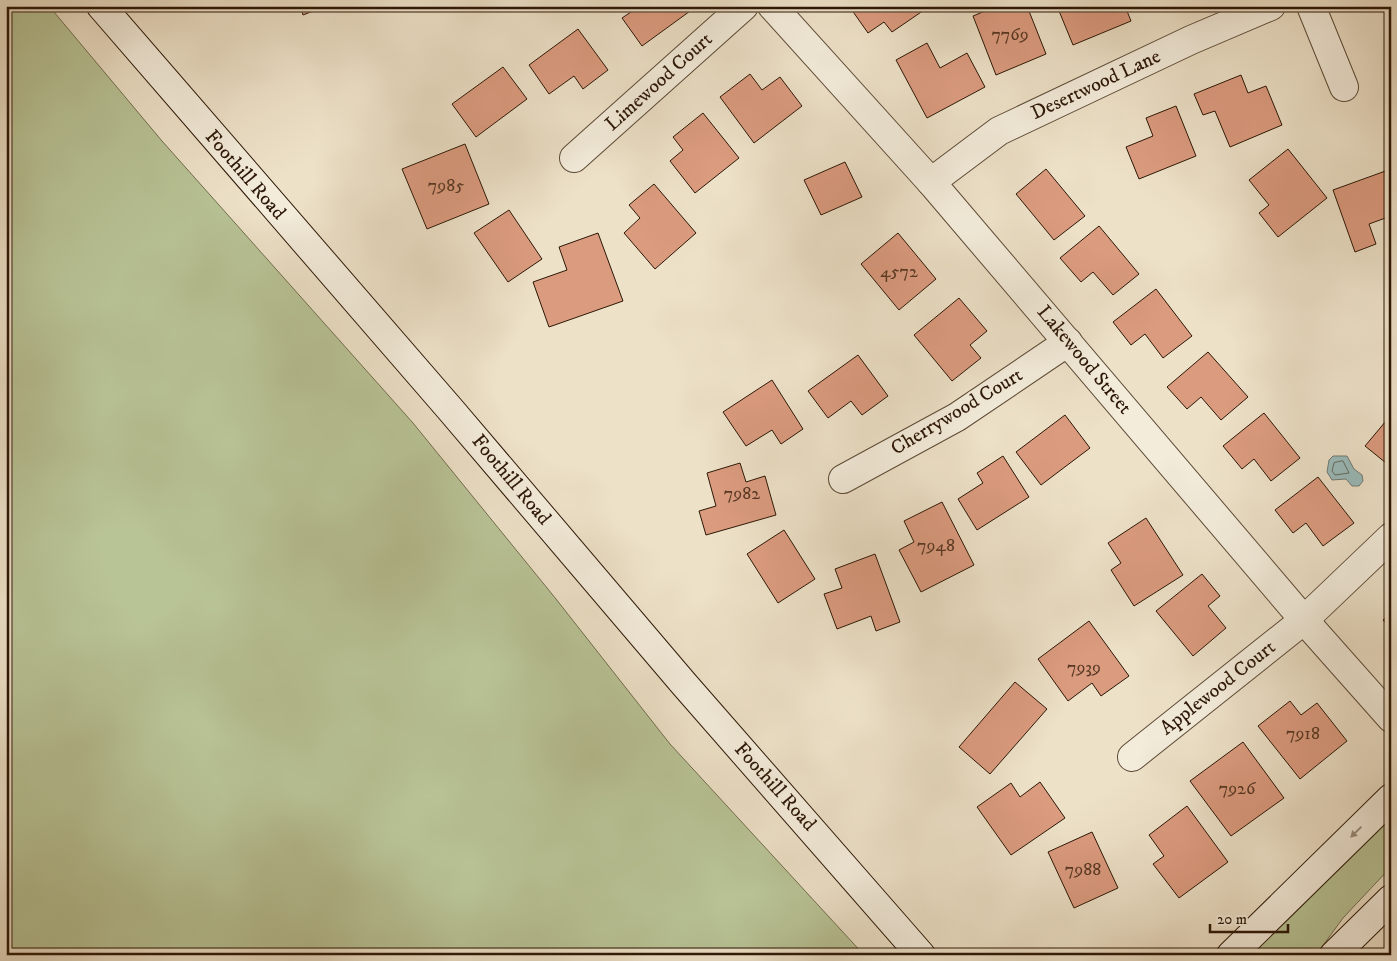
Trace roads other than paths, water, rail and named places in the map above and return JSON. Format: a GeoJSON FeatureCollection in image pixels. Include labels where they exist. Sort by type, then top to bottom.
{"type":"FeatureCollection","features":[{"type":"Feature","properties":{"kind":"street","name":"Foothill Road"},"geometry":{"type":"LineString","coordinates":[[101,6],[921,955]]}},
{"type":"Feature","properties":{"kind":"street","name":"Limewood Court"},"geometry":{"type":"LineString","coordinates":[[574,158],[744,6]]}},
{"type":"Feature","properties":{"kind":"street","name":"Lakewood Street"},"geometry":{"type":"LineString","coordinates":[[772,6],[931,182],[1304,620],[1391,718]]}},
{"type":"Feature","properties":{"kind":"street","name":"Desertwood Lane"},"geometry":{"type":"LineString","coordinates":[[931,182],[999,132],[1191,40],[1271,6]]}},
{"type":"Feature","properties":{"kind":"street"},"geometry":{"type":"LineString","coordinates":[[1311,6],[1344,86]]}},
{"type":"Feature","properties":{"kind":"street","name":"Cherrywood Court"},"geometry":{"type":"LineString","coordinates":[[843,478],[957,417],[1068,342]]}},
{"type":"Feature","properties":{"kind":"street","name":"Applewood Court"},"geometry":{"type":"LineString","coordinates":[[1132,756],[1304,620],[1391,537]]}},
{"type":"Feature","properties":{"kind":"street"},"geometry":{"type":"LineString","coordinates":[[1231,955],[1391,798]]}},
{"type":"Feature","properties":{"kind":"street"},"geometry":{"type":"LineString","coordinates":[[1334,955],[1391,899]]}},
{"type":"Feature","properties":{"kind":"water"},"geometry":{"type":"Polygon","coordinates":[[[1333,456],[1347,456],[1354,469],[1362,475],[1363,481],[1359,486],[1352,486],[1346,479],[1332,480],[1327,472],[1329,460],[1333,456]]]}}]}
